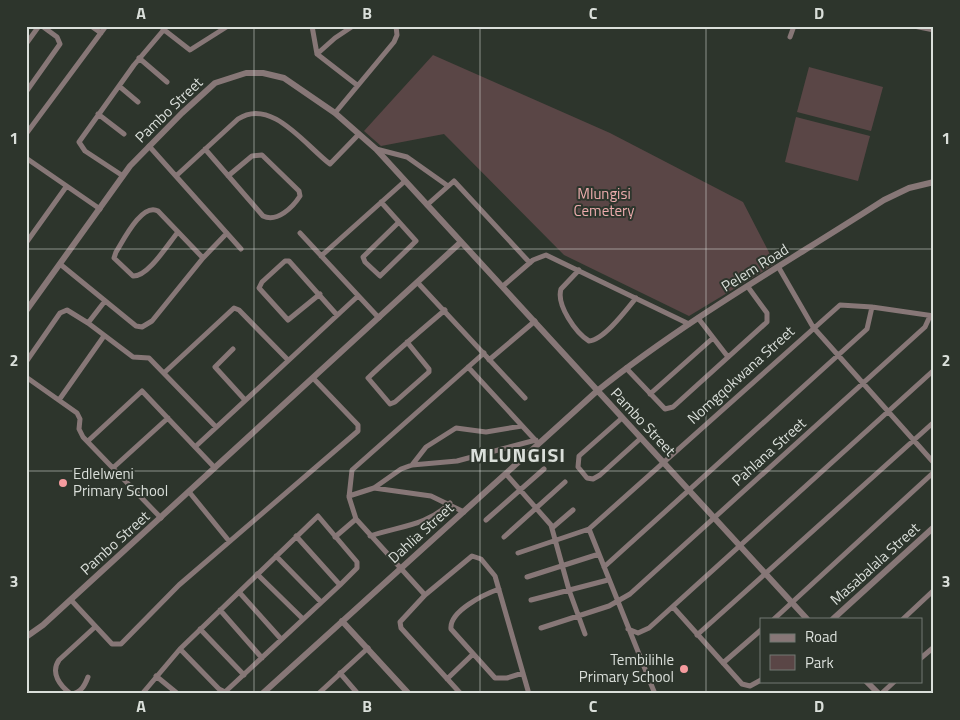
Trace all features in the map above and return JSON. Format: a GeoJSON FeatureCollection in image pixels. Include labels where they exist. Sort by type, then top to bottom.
{"type":"FeatureCollection","features":[{"type":"Feature","properties":{"kind":"street"},"geometry":{"type":"LineString","coordinates":[[26,44],[40,26],[59,39],[60,44],[26,92]]}},
{"type":"Feature","properties":{"kind":"street"},"geometry":{"type":"LineString","coordinates":[[91,26],[101,33]]}},
{"type":"Feature","properties":{"kind":"street"},"geometry":{"type":"LineString","coordinates":[[26,134],[106,26]]}},
{"type":"Feature","properties":{"kind":"street"},"geometry":{"type":"LineString","coordinates":[[123,176],[80,146],[81,138],[140,58],[165,28],[190,50],[228,26]]}},
{"type":"Feature","properties":{"kind":"street"},"geometry":{"type":"LineString","coordinates":[[312,26],[317,54],[357,85]]}},
{"type":"Feature","properties":{"kind":"street"},"geometry":{"type":"LineString","coordinates":[[317,54],[335,38],[353,26]]}},
{"type":"Feature","properties":{"kind":"street"},"geometry":{"type":"LineString","coordinates":[[335,113],[394,42],[397,35],[396,26]]}},
{"type":"Feature","properties":{"kind":"street"},"geometry":{"type":"LineString","coordinates":[[790,37],[794,26]]}},
{"type":"Feature","properties":{"kind":"street"},"geometry":{"type":"LineString","coordinates":[[914,26],[934,30]]}},
{"type":"Feature","properties":{"kind":"street"},"geometry":{"type":"LineString","coordinates":[[140,58],[167,82]]}},
{"type":"Feature","properties":{"kind":"street","name":"Pambo Street"},"geometry":{"type":"LineString","coordinates":[[26,311],[123,176],[149,146],[205,91],[226,78],[246,73],[263,73],[284,78],[335,113],[376,149],[535,320],[597,391],[806,618]]}},
{"type":"Feature","properties":{"kind":"street"},"geometry":{"type":"LineString","coordinates":[[119,86],[138,102]]}},
{"type":"Feature","properties":{"kind":"street"},"geometry":{"type":"LineString","coordinates":[[176,176],[238,119],[256,112],[269,114],[277,119],[330,164],[359,134]]}},
{"type":"Feature","properties":{"kind":"street"},"geometry":{"type":"LineString","coordinates":[[98,114],[124,134]]}},
{"type":"Feature","properties":{"kind":"street"},"geometry":{"type":"LineString","coordinates":[[149,146],[241,249]]}},
{"type":"Feature","properties":{"kind":"street"},"geometry":{"type":"LineString","coordinates":[[205,149],[228,176],[267,218],[274,219],[282,215],[300,196],[299,191],[262,155],[252,156],[228,176]]}},
{"type":"Feature","properties":{"kind":"street"},"geometry":{"type":"LineString","coordinates":[[376,149],[407,157],[448,186]]}},
{"type":"Feature","properties":{"kind":"street"},"geometry":{"type":"LineString","coordinates":[[26,158],[100,209]]}},
{"type":"Feature","properties":{"kind":"street"},"geometry":{"type":"LineString","coordinates":[[321,256],[405,180]]}},
{"type":"Feature","properties":{"kind":"street"},"geometry":{"type":"LineString","coordinates":[[427,204],[454,181],[530,263]]}},
{"type":"Feature","properties":{"kind":"street","name":"Pelem Road"},"geometry":{"type":"LineString","coordinates":[[597,391],[626,368],[698,318],[888,197],[919,184],[934,182]]}},
{"type":"Feature","properties":{"kind":"street"},"geometry":{"type":"LineString","coordinates":[[26,242],[66,187]]}},
{"type":"Feature","properties":{"kind":"street"},"geometry":{"type":"LineString","coordinates":[[381,202],[416,239],[416,243],[380,276],[365,262],[363,257],[399,222]]}},
{"type":"Feature","properties":{"kind":"street"},"geometry":{"type":"LineString","coordinates":[[178,232],[147,270],[139,276],[133,276],[114,258],[129,231],[140,216],[149,209],[158,210],[203,258]]}},
{"type":"Feature","properties":{"kind":"street"},"geometry":{"type":"LineString","coordinates":[[60,264],[136,326],[144,326],[152,320],[226,233]]}},
{"type":"Feature","properties":{"kind":"street"},"geometry":{"type":"LineString","coordinates":[[300,233],[379,318]]}},
{"type":"Feature","properties":{"kind":"street","name":"Pambo Street"},"geometry":{"type":"LineString","coordinates":[[26,638],[190,493],[461,242]]}},
{"type":"Feature","properties":{"kind":"street"},"geometry":{"type":"LineString","coordinates":[[503,286],[539,256],[546,255],[689,324]]}},
{"type":"Feature","properties":{"kind":"street"},"geometry":{"type":"LineString","coordinates":[[320,294],[288,320],[259,288],[262,282],[287,261],[320,294],[337,315]]}},
{"type":"Feature","properties":{"kind":"street"},"geometry":{"type":"LineString","coordinates":[[779,268],[813,327],[934,463]]}},
{"type":"Feature","properties":{"kind":"street"},"geometry":{"type":"LineString","coordinates":[[580,270],[561,289],[560,300],[579,332],[590,341],[597,339],[611,327],[636,298]]}},
{"type":"Feature","properties":{"kind":"street"},"geometry":{"type":"LineString","coordinates":[[418,283],[525,398]]}},
{"type":"Feature","properties":{"kind":"street"},"geometry":{"type":"LineString","coordinates":[[626,368],[665,409],[669,410],[768,320],[767,313],[748,287]]}},
{"type":"Feature","properties":{"kind":"street"},"geometry":{"type":"LineString","coordinates":[[195,447],[358,296]]}},
{"type":"Feature","properties":{"kind":"street"},"geometry":{"type":"LineString","coordinates":[[88,323],[105,301]]}},
{"type":"Feature","properties":{"kind":"street","name":"Nomgqokwana Street"},"geometry":{"type":"LineString","coordinates":[[589,529],[813,327],[842,304],[872,306],[932,316]]}},
{"type":"Feature","properties":{"kind":"street"},"geometry":{"type":"LineString","coordinates":[[604,567],[868,327],[872,306]]}},
{"type":"Feature","properties":{"kind":"street"},"geometry":{"type":"LineString","coordinates":[[164,372],[234,308],[239,310],[288,360]]}},
{"type":"Feature","properties":{"kind":"street"},"geometry":{"type":"LineString","coordinates":[[407,342],[429,369],[429,372],[395,402],[390,404],[368,378],[407,342],[445,310]]}},
{"type":"Feature","properties":{"kind":"street"},"geometry":{"type":"LineString","coordinates":[[26,362],[62,311],[69,312],[88,323],[134,358],[149,358],[216,427]]}},
{"type":"Feature","properties":{"kind":"street","name":"Pahlana Street"},"geometry":{"type":"LineString","coordinates":[[541,628],[618,602],[630,594],[925,327],[932,316]]}},
{"type":"Feature","properties":{"kind":"street"},"geometry":{"type":"LineString","coordinates":[[698,318],[728,357]]}},
{"type":"Feature","properties":{"kind":"street"},"geometry":{"type":"LineString","coordinates":[[490,360],[535,320]]}},
{"type":"Feature","properties":{"kind":"street"},"geometry":{"type":"LineString","coordinates":[[59,400],[104,336]]}},
{"type":"Feature","properties":{"kind":"street"},"geometry":{"type":"LineString","coordinates":[[650,394],[713,338]]}},
{"type":"Feature","properties":{"kind":"street"},"geometry":{"type":"LineString","coordinates":[[233,349],[215,367],[245,400]]}},
{"type":"Feature","properties":{"kind":"street"},"geometry":{"type":"LineString","coordinates":[[425,595],[356,519],[349,496],[352,470],[484,353]]}},
{"type":"Feature","properties":{"kind":"street"},"geometry":{"type":"LineString","coordinates":[[349,496],[374,488],[401,469],[412,465],[457,461],[537,442],[468,367]]}},
{"type":"Feature","properties":{"kind":"street"},"geometry":{"type":"LineString","coordinates":[[628,629],[634,633],[643,632],[673,607],[934,370]]}},
{"type":"Feature","properties":{"kind":"street"},"geometry":{"type":"LineString","coordinates":[[26,377],[80,417],[80,432],[161,518]]}},
{"type":"Feature","properties":{"kind":"street"},"geometry":{"type":"LineString","coordinates":[[71,600],[112,644],[121,644],[179,585],[358,431],[357,424],[313,378]]}},
{"type":"Feature","properties":{"kind":"street"},"geometry":{"type":"LineString","coordinates":[[88,441],[141,391],[215,468]]}},
{"type":"Feature","properties":{"kind":"street","name":"Dahlia Street"},"geometry":{"type":"LineString","coordinates":[[262,694],[506,474],[537,442],[597,391]]}},
{"type":"Feature","properties":{"kind":"street"},"geometry":{"type":"LineString","coordinates":[[114,467],[168,418]]}},
{"type":"Feature","properties":{"kind":"street"},"geometry":{"type":"LineString","coordinates":[[622,418],[580,456],[578,467],[588,478],[593,479],[600,475],[641,438]]}},
{"type":"Feature","properties":{"kind":"street"},"geometry":{"type":"LineString","coordinates":[[698,635],[934,422]]}},
{"type":"Feature","properties":{"kind":"street"},"geometry":{"type":"LineString","coordinates":[[412,465],[426,447],[456,428],[461,427],[486,432],[522,426]]}},
{"type":"Feature","properties":{"kind":"street"},"geometry":{"type":"LineString","coordinates":[[486,520],[544,469]]}},
{"type":"Feature","properties":{"kind":"street"},"geometry":{"type":"LineString","coordinates":[[775,618],[934,472]]}},
{"type":"Feature","properties":{"kind":"street"},"geometry":{"type":"LineString","coordinates":[[506,474],[538,508],[552,528],[569,590],[585,634]]}},
{"type":"Feature","properties":{"kind":"street"},"geometry":{"type":"LineString","coordinates":[[504,537],[565,482]]}},
{"type":"Feature","properties":{"kind":"street"},"geometry":{"type":"LineString","coordinates":[[374,488],[421,494],[450,504],[464,512]]}},
{"type":"Feature","properties":{"kind":"street"},"geometry":{"type":"LineString","coordinates":[[190,493],[229,541]]}},
{"type":"Feature","properties":{"kind":"street"},"geometry":{"type":"LineString","coordinates":[[370,536],[422,523],[440,513],[450,504]]}},
{"type":"Feature","properties":{"kind":"street"},"geometry":{"type":"LineString","coordinates":[[552,528],[574,510]]}},
{"type":"Feature","properties":{"kind":"street"},"geometry":{"type":"LineString","coordinates":[[142,694],[180,649],[318,516],[358,564],[340,585],[244,675],[223,692],[180,649]]}},
{"type":"Feature","properties":{"kind":"street"},"geometry":{"type":"LineString","coordinates":[[335,537],[356,519]]}},
{"type":"Feature","properties":{"kind":"street","name":"Masabalala Street"},"geometry":{"type":"LineString","coordinates":[[834,618],[934,527]]}},
{"type":"Feature","properties":{"kind":"street"},"geometry":{"type":"LineString","coordinates":[[518,553],[589,529],[654,694]]}},
{"type":"Feature","properties":{"kind":"street"},"geometry":{"type":"LineString","coordinates":[[296,536],[340,585]]}},
{"type":"Feature","properties":{"kind":"street"},"geometry":{"type":"LineString","coordinates":[[527,577],[599,554]]}},
{"type":"Feature","properties":{"kind":"street"},"geometry":{"type":"LineString","coordinates":[[276,556],[321,602]]}},
{"type":"Feature","properties":{"kind":"street"},"geometry":{"type":"LineString","coordinates":[[461,694],[400,624],[403,617],[425,595],[472,556],[478,557],[488,565],[499,589],[529,694]]}},
{"type":"Feature","properties":{"kind":"street"},"geometry":{"type":"LineString","coordinates":[[257,574],[302,619]]}},
{"type":"Feature","properties":{"kind":"street"},"geometry":{"type":"LineString","coordinates":[[531,600],[608,580]]}},
{"type":"Feature","properties":{"kind":"street"},"geometry":{"type":"LineString","coordinates":[[499,589],[474,600],[452,622],[451,628],[472,655],[495,678],[507,678],[523,673]]}},
{"type":"Feature","properties":{"kind":"street"},"geometry":{"type":"LineString","coordinates":[[904,618],[934,590]]}},
{"type":"Feature","properties":{"kind":"street"},"geometry":{"type":"LineString","coordinates":[[239,592],[281,640]]}},
{"type":"Feature","properties":{"kind":"street"},"geometry":{"type":"LineString","coordinates":[[673,607],[747,687],[760,680]]}},
{"type":"Feature","properties":{"kind":"street"},"geometry":{"type":"LineString","coordinates":[[220,610],[262,658]]}},
{"type":"Feature","properties":{"kind":"street"},"geometry":{"type":"LineString","coordinates":[[342,621],[409,694]]}},
{"type":"Feature","properties":{"kind":"street"},"geometry":{"type":"LineString","coordinates":[[88,677],[81,689],[71,694],[56,677],[55,666],[59,660],[95,627]]}},
{"type":"Feature","properties":{"kind":"street"},"geometry":{"type":"LineString","coordinates":[[200,629],[244,675]]}},
{"type":"Feature","properties":{"kind":"street"},"geometry":{"type":"LineString","coordinates":[[723,663],[760,631]]}},
{"type":"Feature","properties":{"kind":"street"},"geometry":{"type":"LineString","coordinates":[[922,657],[934,647]]}},
{"type":"Feature","properties":{"kind":"street"},"geometry":{"type":"LineString","coordinates":[[318,694],[368,648]]}},
{"type":"Feature","properties":{"kind":"street"},"geometry":{"type":"LineString","coordinates":[[447,679],[472,655]]}},
{"type":"Feature","properties":{"kind":"street"},"geometry":{"type":"LineString","coordinates":[[340,673],[358,694]]}},
{"type":"Feature","properties":{"kind":"street"},"geometry":{"type":"LineString","coordinates":[[156,676],[178,694]]}},
{"type":"Feature","properties":{"kind":"street"},"geometry":{"type":"LineString","coordinates":[[867,682],[880,694],[894,682]]}},
{"type":"Feature","properties":{"kind":"green space","name":"Mlungisi Cemetery"},"geometry":{"type":"Polygon","coordinates":[[[433,55],[610,133],[743,202],[775,264],[689,316],[564,255],[444,134],[381,146],[364,131],[433,55]]]}},
{"type":"Feature","properties":{"kind":"green space"},"geometry":{"type":"Polygon","coordinates":[[[809,67],[883,87],[871,131],[797,112],[809,67]]]}},
{"type":"Feature","properties":{"kind":"green space"},"geometry":{"type":"Polygon","coordinates":[[[796,117],[870,136],[858,181],[785,162],[796,117]]]}},
{"type":"Feature","properties":{"kind":"place","name":"Edlelweni Primary School"},"geometry":{"type":"Point","coordinates":[63,483]}},
{"type":"Feature","properties":{"kind":"place","name":"Tembilihle Primary School"},"geometry":{"type":"Point","coordinates":[684,669]}},
{"type":"Feature","properties":{"kind":"district","name":"MLUNGISI"},"geometry":{"type":"Point","coordinates":[518,455]}}]}
